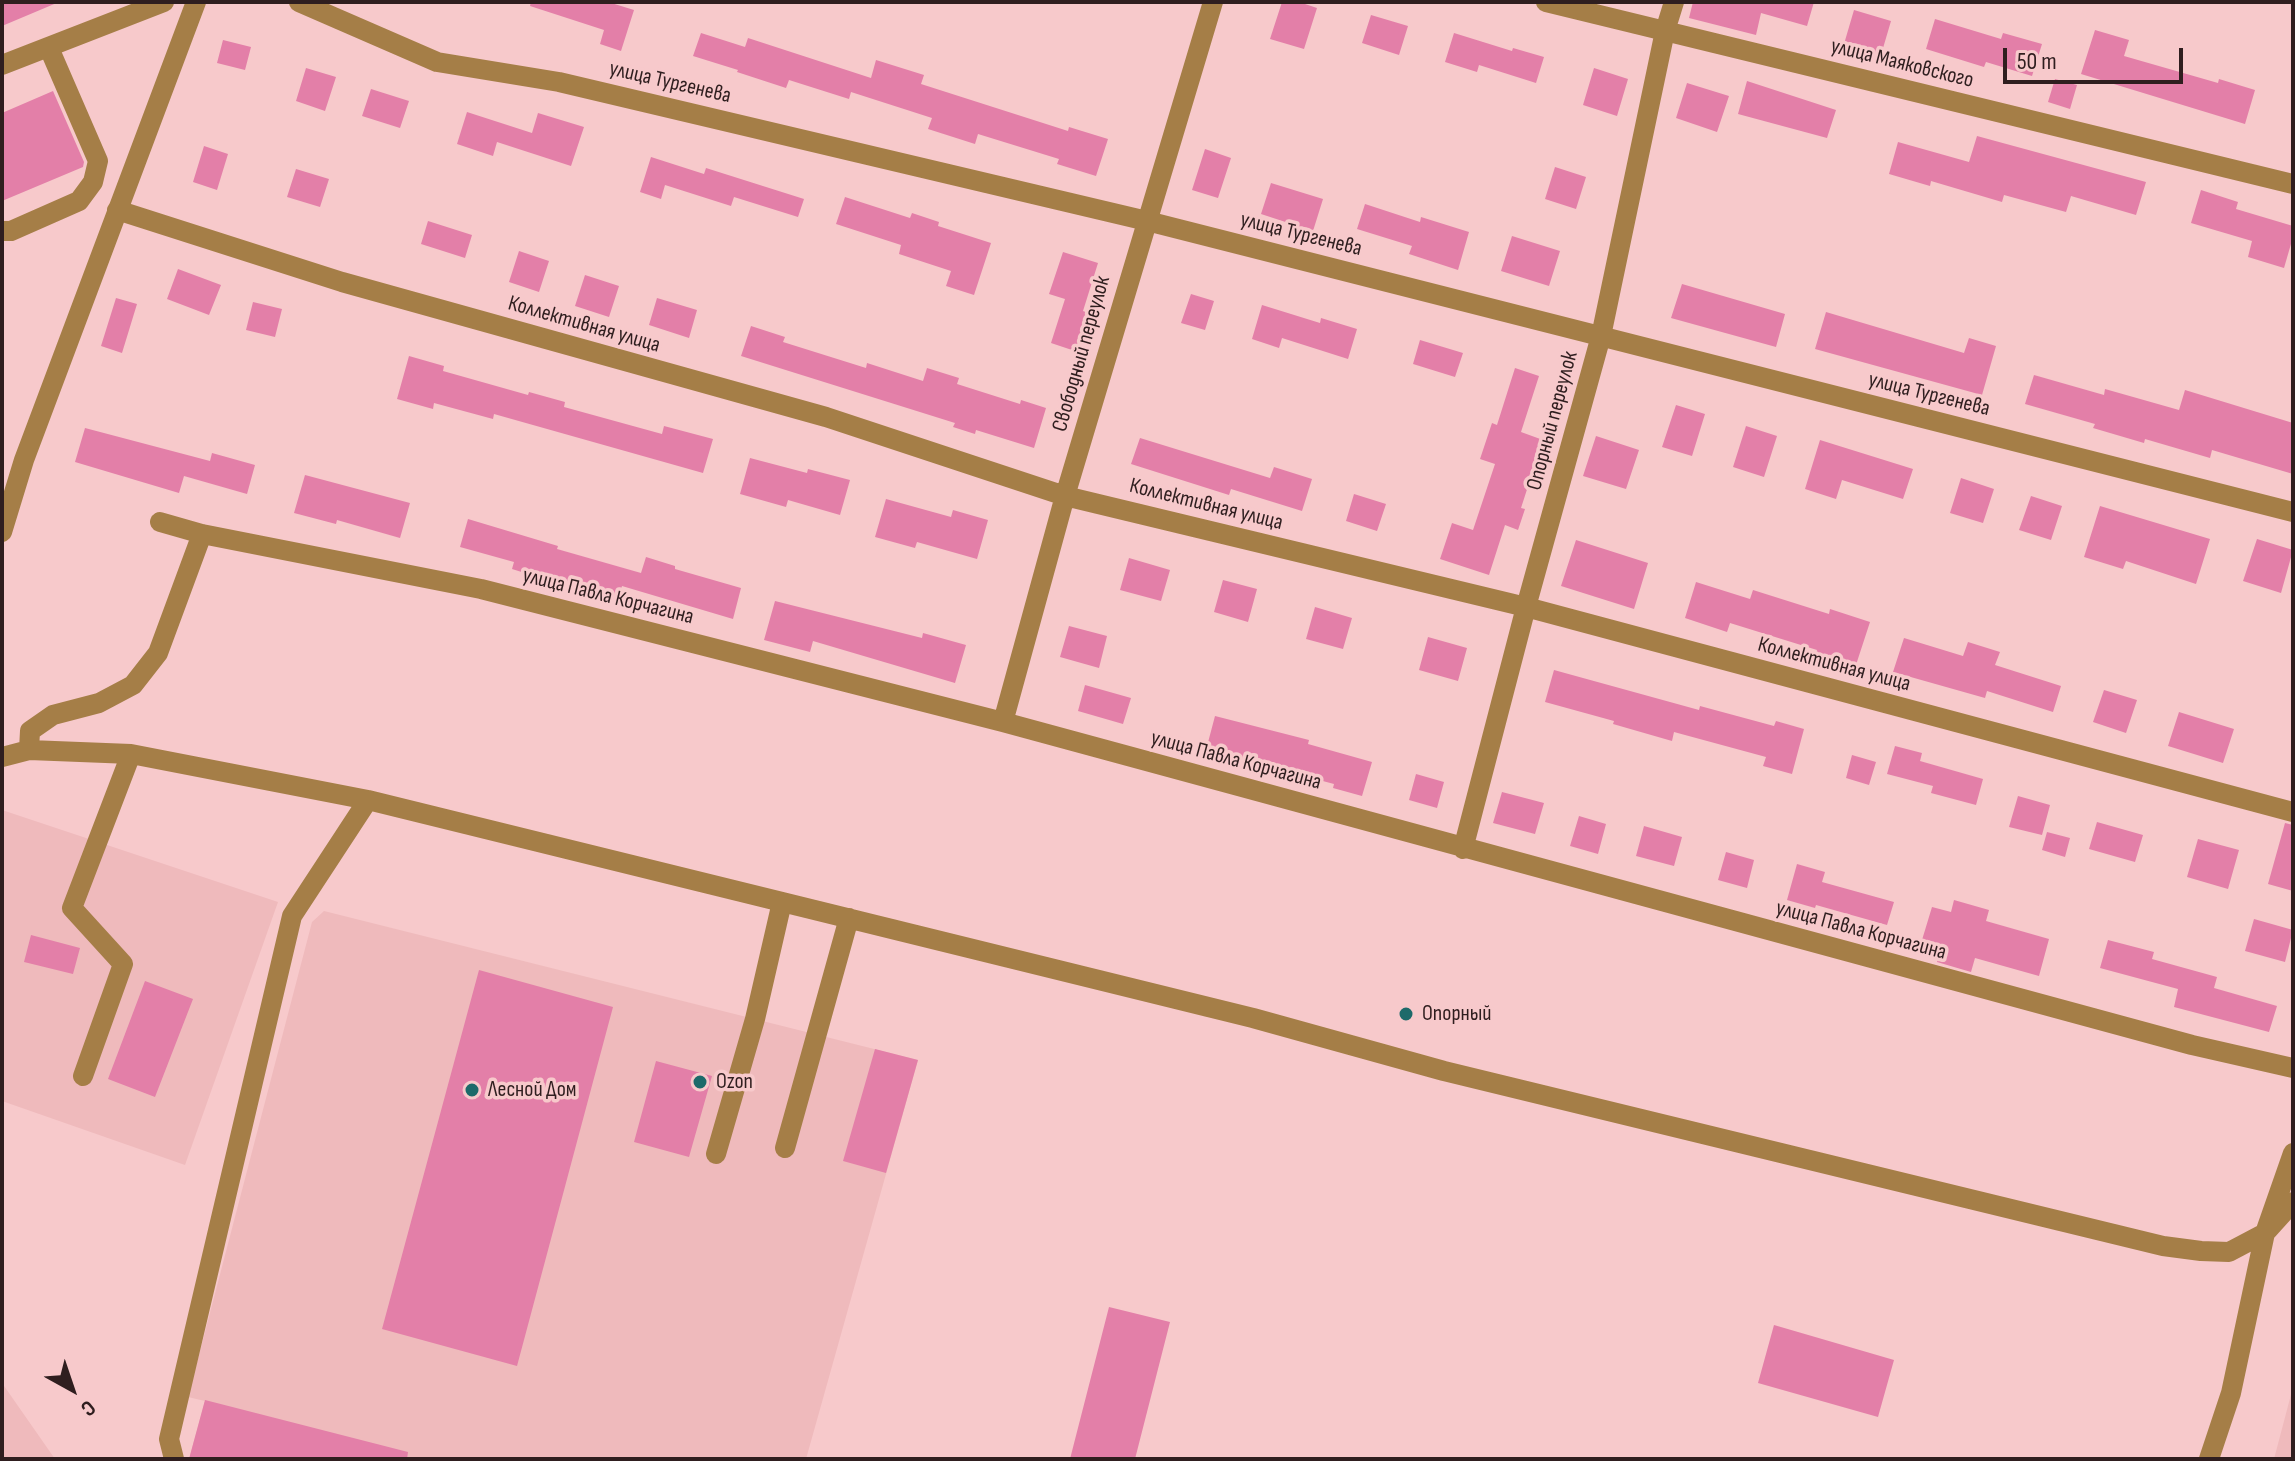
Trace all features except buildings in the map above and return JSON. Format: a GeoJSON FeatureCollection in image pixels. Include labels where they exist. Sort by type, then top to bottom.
{"type":"FeatureCollection","features":[{"type":"Feature","properties":{"kind":"street"},"geometry":{"type":"LineString","coordinates":[[2,65],[164,2]]}},
{"type":"Feature","properties":{"kind":"street"},"geometry":{"type":"LineString","coordinates":[[2,532],[24,460],[196,2]]}},
{"type":"Feature","properties":{"kind":"street","name":"улица Тургенева"},"geometry":{"type":"LineString","coordinates":[[299,2],[437,62],[559,82],[1147,221],[2293,512]]}},
{"type":"Feature","properties":{"kind":"street","name":"Свободный переулок"},"geometry":{"type":"LineString","coordinates":[[1003,722],[1065,496],[1213,2]]}},
{"type":"Feature","properties":{"kind":"street","name":"улица Маяковского"},"geometry":{"type":"LineString","coordinates":[[1546,2],[2293,184]]}},
{"type":"Feature","properties":{"kind":"street","name":"Опорный переулок"},"geometry":{"type":"LineString","coordinates":[[1463,849],[1601,336],[1665,31],[1674,2]]}},
{"type":"Feature","properties":{"kind":"street"},"geometry":{"type":"LineString","coordinates":[[2,231],[11,231],[79,201],[93,182],[98,161],[49,48]]}},
{"type":"Feature","properties":{"kind":"street","name":"Коллективная улица"},"geometry":{"type":"LineString","coordinates":[[117,210],[342,282],[826,417],[1065,496],[1526,607],[2293,812]]}},
{"type":"Feature","properties":{"kind":"street","name":"улица Павла Корчагина"},"geometry":{"type":"LineString","coordinates":[[160,522],[202,534],[481,589],[1003,722],[2177,1041],[2293,1068]]}},
{"type":"Feature","properties":{"kind":"street"},"geometry":{"type":"LineString","coordinates":[[29,750],[30,731],[53,715],[99,703],[133,685],[158,653],[202,534]]}},
{"type":"Feature","properties":{"kind":"street"},"geometry":{"type":"LineString","coordinates":[[2,757],[29,750],[131,754],[368,800],[1253,1018],[1444,1071],[2163,1246],[2229,1252],[2265,1233],[2293,1202]]}},
{"type":"Feature","properties":{"kind":"street"},"geometry":{"type":"LineString","coordinates":[[83,1076],[123,964],[72,908],[131,754]]}},
{"type":"Feature","properties":{"kind":"street"},"geometry":{"type":"LineString","coordinates":[[174,1459],[169,1439],[292,916],[368,800]]}},
{"type":"Feature","properties":{"kind":"street"},"geometry":{"type":"LineString","coordinates":[[716,1154],[755,1019],[782,902]]}},
{"type":"Feature","properties":{"kind":"street"},"geometry":{"type":"LineString","coordinates":[[785,1148],[849,918]]}},
{"type":"Feature","properties":{"kind":"street"},"geometry":{"type":"LineString","coordinates":[[2209,1459],[2231,1393],[2265,1233],[2293,1153]]}},
{"type":"Feature","properties":{"kind":"shaded area"},"geometry":{"type":"Polygon","coordinates":[[[2,810],[278,902],[185,1165],[2,1101],[2,810]]]}},
{"type":"Feature","properties":{"kind":"shaded area"},"geometry":{"type":"Polygon","coordinates":[[[324,911],[918,1060],[806,1459],[189,1459],[205,1401],[188,1397],[312,922],[324,911]]]}},
{"type":"Feature","properties":{"kind":"shaded area"},"geometry":{"type":"Polygon","coordinates":[[[2,1383],[55,1459],[2,1459],[2,1383]]]}},
{"type":"Feature","properties":{"kind":"shaded area"},"geometry":{"type":"Polygon","coordinates":[[[2293,1387],[2293,1459],[2274,1459],[2293,1387]]]}},
{"type":"Feature","properties":{"kind":"place","name":"Опорный"},"geometry":{"type":"Point","coordinates":[1406,1014]}},
{"type":"Feature","properties":{"kind":"place","name":"Ozon"},"geometry":{"type":"Point","coordinates":[700,1082]}},
{"type":"Feature","properties":{"kind":"place","name":"Лесной Дом"},"geometry":{"type":"Point","coordinates":[472,1090]}}]}
